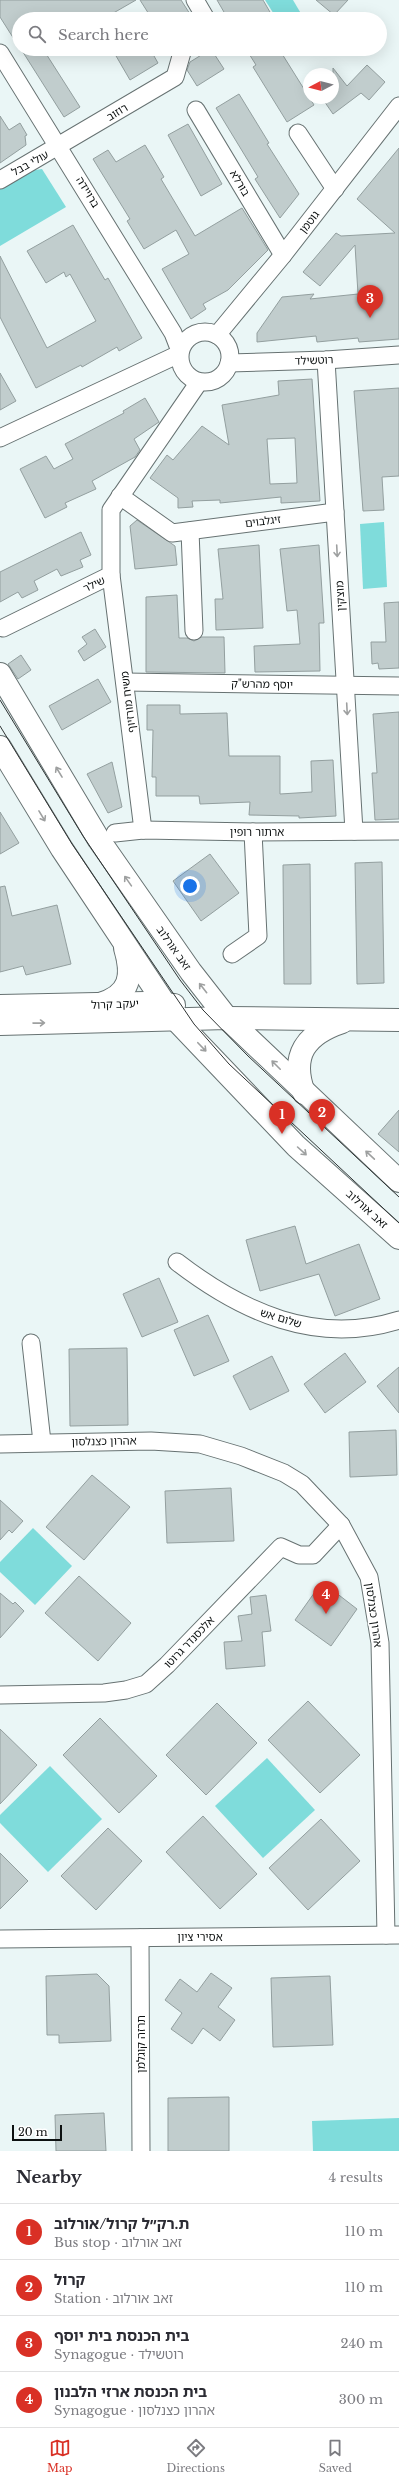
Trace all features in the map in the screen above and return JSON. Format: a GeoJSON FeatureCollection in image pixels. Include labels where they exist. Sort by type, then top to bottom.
{"type":"FeatureCollection","features":[{"type":"Feature","properties":{"kind":"main road","name":"זאב אורלוב"},"geometry":{"type":"LineString","coordinates":[[0,674],[100,840],[191,972],[227,1018],[399,1182]]}},
{"type":"Feature","properties":{"kind":"main road","name":"זאב אורלוב"},"geometry":{"type":"LineString","coordinates":[[0,747],[62,849],[169,1011],[296,1146],[399,1238]]}},
{"type":"Feature","properties":{"kind":"main road"},"geometry":{"type":"LineString","coordinates":[[97,1005],[114,998],[124,989],[128,981],[129,962],[119,934]]}},
{"type":"Feature","properties":{"kind":"main road","name":"יעקב קרול"},"geometry":{"type":"LineString","coordinates":[[0,1006],[97,1005],[169,1011]]}},
{"type":"Feature","properties":{"kind":"main road","name":"יעקב קרול"},"geometry":{"type":"LineString","coordinates":[[0,1024],[169,1011],[203,1010],[227,1018],[399,1020]]}},
{"type":"Feature","properties":{"kind":"main road"},"geometry":{"type":"LineString","coordinates":[[304,1093],[299,1077],[299,1060],[309,1040],[324,1029],[349,1020]]}},
{"type":"Feature","properties":{"kind":"street"},"geometry":{"type":"LineString","coordinates":[[195,0],[202,12]]}},
{"type":"Feature","properties":{"kind":"street","name":"ברויידה"},"geometry":{"type":"LineString","coordinates":[[0,53],[181,335]]}},
{"type":"Feature","properties":{"kind":"street","name":"רוזוב"},"geometry":{"type":"LineString","coordinates":[[60,146],[175,77],[181,56]]}},
{"type":"Feature","properties":{"kind":"street","name":"בורלא"},"geometry":{"type":"LineString","coordinates":[[196,110],[283,255]]}},
{"type":"Feature","properties":{"kind":"street","name":"גוטמן"},"geometry":{"type":"LineString","coordinates":[[217,335],[283,255],[396,111]]}},
{"type":"Feature","properties":{"kind":"street"},"geometry":{"type":"LineString","coordinates":[[298,132],[335,189]]}},
{"type":"Feature","properties":{"kind":"street","name":"עולי בבל"},"geometry":{"type":"LineString","coordinates":[[0,180],[60,146]]}},
{"type":"Feature","properties":{"kind":"street"},"geometry":{"type":"LineString","coordinates":[[146,370],[166,368],[192,378],[207,382],[221,376],[229,363],[228,347],[217,335],[203,332],[181,335],[180,353],[182,368],[192,378]]}},
{"type":"Feature","properties":{"kind":"street"},"geometry":{"type":"LineString","coordinates":[[0,438],[180,353]]}},
{"type":"Feature","properties":{"kind":"street","name":"רוטשילד"},"geometry":{"type":"LineString","coordinates":[[229,363],[326,360],[399,355]]}},
{"type":"Feature","properties":{"kind":"street","name":"מוצקין"},"geometry":{"type":"LineString","coordinates":[[326,360],[354,831]]}},
{"type":"Feature","properties":{"kind":"street"},"geometry":{"type":"LineString","coordinates":[[120,496],[192,378]]}},
{"type":"Feature","properties":{"kind":"street","name":"זיגלבוים"},"geometry":{"type":"LineString","coordinates":[[120,496],[172,533],[335,512]]}},
{"type":"Feature","properties":{"kind":"street","name":"שילר"},"geometry":{"type":"LineString","coordinates":[[3,628],[112,575],[111,510],[120,496]]}},
{"type":"Feature","properties":{"kind":"street"},"geometry":{"type":"LineString","coordinates":[[190,531],[194,631]]}},
{"type":"Feature","properties":{"kind":"street","name":"משיח מורזיוף"},"geometry":{"type":"LineString","coordinates":[[112,575],[143,830]]}},
{"type":"Feature","properties":{"kind":"street","name":"יוסף מהרש\"ק"},"geometry":{"type":"LineString","coordinates":[[125,682],[399,686]]}},
{"type":"Feature","properties":{"kind":"street","name":"ארתור רופין"},"geometry":{"type":"LineString","coordinates":[[115,833],[143,830],[253,832],[399,830]]}},
{"type":"Feature","properties":{"kind":"street"},"geometry":{"type":"LineString","coordinates":[[232,954],[258,936],[253,832]]}},
{"type":"Feature","properties":{"kind":"street","name":"שלום אש"},"geometry":{"type":"LineString","coordinates":[[177,1262],[224,1295],[271,1317],[308,1326],[345,1330],[399,1320]]}},
{"type":"Feature","properties":{"kind":"street"},"geometry":{"type":"LineString","coordinates":[[31,1343],[42,1442]]}},
{"type":"Feature","properties":{"kind":"street","name":"אהרון כצנלסון"},"geometry":{"type":"LineString","coordinates":[[0,1444],[151,1441],[200,1444],[241,1456],[284,1473],[302,1484],[341,1525],[369,1577],[380,1643],[392,1935]]}},
{"type":"Feature","properties":{"kind":"street","name":"אלכסנדר גרוטו"},"geometry":{"type":"LineString","coordinates":[[0,1695],[104,1693],[126,1690],[146,1684],[167,1665],[280,1547],[299,1555],[314,1555],[341,1525]]}},
{"type":"Feature","properties":{"kind":"street","name":"אסירי ציון"},"geometry":{"type":"LineString","coordinates":[[0,1939],[392,1935]]}},
{"type":"Feature","properties":{"kind":"street","name":"תרזה קוגלמן"},"geometry":{"type":"LineString","coordinates":[[140,1938],[141,2151]]}},
{"type":"Feature","properties":{"kind":"shaded area"},"geometry":{"type":"Polygon","coordinates":[[[265,0],[293,0],[300,12],[273,12],[265,0]]]}},
{"type":"Feature","properties":{"kind":"shaded area"},"geometry":{"type":"Polygon","coordinates":[[[42,169],[66,207],[0,246],[0,189],[35,170],[42,169]]]}},
{"type":"Feature","properties":{"kind":"shaded area"},"geometry":{"type":"Polygon","coordinates":[[[384,522],[387,587],[363,589],[360,524],[384,522]]]}},
{"type":"Feature","properties":{"kind":"shaded area"},"geometry":{"type":"Polygon","coordinates":[[[33,1528],[72,1566],[35,1605],[0,1572],[0,1562],[33,1528]]]}},
{"type":"Feature","properties":{"kind":"shaded area"},"geometry":{"type":"Polygon","coordinates":[[[267,1758],[315,1810],[263,1858],[215,1806],[267,1758]]]}},
{"type":"Feature","properties":{"kind":"shaded area"},"geometry":{"type":"Polygon","coordinates":[[[50,1766],[102,1819],[48,1872],[0,1823],[0,1815],[50,1766]]]}},
{"type":"Feature","properties":{"kind":"shaded area"},"geometry":{"type":"Polygon","coordinates":[[[399,2118],[399,2151],[313,2151],[312,2121],[399,2118]]]}},
{"type":"Feature","properties":{"kind":"building"},"geometry":{"type":"Polygon","coordinates":[[[0,0],[136,0],[115,12],[12,12],[12,36],[0,17],[0,0]]]}},
{"type":"Feature","properties":{"kind":"building"},"geometry":{"type":"Polygon","coordinates":[[[140,0],[181,0],[189,12],[148,12],[140,0]]]}},
{"type":"Feature","properties":{"kind":"building"},"geometry":{"type":"Polygon","coordinates":[[[217,0],[263,0],[270,12],[224,12],[217,0]]]}},
{"type":"Feature","properties":{"kind":"building"},"geometry":{"type":"Polygon","coordinates":[[[316,0],[348,0],[337,12],[330,12],[316,0]]]}},
{"type":"Feature","properties":{"kind":"building"},"geometry":{"type":"Polygon","coordinates":[[[25,56],[47,56],[80,107],[64,117],[25,56]]]}},
{"type":"Feature","properties":{"kind":"building"},"geometry":{"type":"Polygon","coordinates":[[[116,56],[154,56],[158,63],[130,80],[116,56]]]}},
{"type":"Feature","properties":{"kind":"building"},"geometry":{"type":"Polygon","coordinates":[[[200,56],[216,56],[224,69],[197,86],[187,70],[190,62],[200,56]]]}},
{"type":"Feature","properties":{"kind":"building"},"geometry":{"type":"Polygon","coordinates":[[[250,56],[283,56],[303,87],[303,104],[314,105],[287,122],[253,67],[256,65],[250,56]]]}},
{"type":"Feature","properties":{"kind":"building"},"geometry":{"type":"Polygon","coordinates":[[[367,65],[385,82],[369,100],[361,93],[333,114],[326,104],[339,104],[339,76],[347,86],[367,65]]]}},
{"type":"Feature","properties":{"kind":"building"},"geometry":{"type":"Polygon","coordinates":[[[239,94],[269,143],[267,144],[299,194],[280,218],[255,179],[258,177],[216,108],[239,94]]]}},
{"type":"Feature","properties":{"kind":"building"},"geometry":{"type":"Polygon","coordinates":[[[0,116],[9,130],[20,123],[27,135],[25,136],[26,145],[0,163],[0,116]]]}},
{"type":"Feature","properties":{"kind":"building"},"geometry":{"type":"Polygon","coordinates":[[[188,124],[222,184],[201,196],[168,135],[188,124]]]}},
{"type":"Feature","properties":{"kind":"building"},"geometry":{"type":"Polygon","coordinates":[[[145,145],[164,177],[161,179],[195,236],[242,208],[268,250],[228,290],[203,304],[206,309],[191,319],[162,269],[189,254],[176,230],[144,249],[127,221],[130,219],[93,159],[108,150],[116,162],[145,145]]]}},
{"type":"Feature","properties":{"kind":"building"},"geometry":{"type":"Polygon","coordinates":[[[399,148],[399,339],[359,342],[358,338],[317,342],[316,336],[257,342],[257,333],[282,297],[314,294],[310,299],[358,294],[355,245],[320,286],[303,272],[336,233],[341,236],[395,233],[357,199],[399,148]]]}},
{"type":"Feature","properties":{"kind":"building"},"geometry":{"type":"Polygon","coordinates":[[[73,225],[105,280],[108,278],[142,338],[119,351],[117,347],[82,367],[81,365],[36,388],[0,317],[0,256],[47,348],[96,321],[70,274],[66,277],[64,272],[46,283],[27,251],[73,225]]]}},
{"type":"Feature","properties":{"kind":"building"},"geometry":{"type":"Polygon","coordinates":[[[0,373],[16,401],[0,410],[0,373]]]}},
{"type":"Feature","properties":{"kind":"building"},"geometry":{"type":"Polygon","coordinates":[[[312,379],[320,501],[281,503],[281,497],[220,503],[220,500],[192,501],[193,507],[178,508],[178,498],[150,478],[167,455],[173,460],[202,426],[229,445],[222,405],[279,395],[278,381],[312,379]],[[295,438],[267,439],[270,484],[297,483],[295,438]]]}},
{"type":"Feature","properties":{"kind":"building"},"geometry":{"type":"Polygon","coordinates":[[[399,388],[399,476],[382,477],[384,510],[363,511],[354,391],[399,388]]]}},
{"type":"Feature","properties":{"kind":"building"},"geometry":{"type":"Polygon","coordinates":[[[145,398],[159,422],[134,439],[140,450],[135,457],[92,481],[96,489],[65,503],[67,507],[45,518],[20,469],[46,456],[54,469],[73,459],[65,444],[124,413],[123,411],[145,398]]]}},
{"type":"Feature","properties":{"kind":"building"},"geometry":{"type":"Polygon","coordinates":[[[137,520],[175,546],[177,565],[135,569],[130,526],[137,520]]]}},
{"type":"Feature","properties":{"kind":"building"},"geometry":{"type":"Polygon","coordinates":[[[81,532],[91,555],[80,560],[83,567],[61,576],[57,569],[34,581],[38,590],[22,598],[18,592],[0,602],[0,572],[81,532]]]}},
{"type":"Feature","properties":{"kind":"building"},"geometry":{"type":"Polygon","coordinates":[[[259,545],[263,628],[216,630],[215,599],[223,599],[218,549],[259,545]]]}},
{"type":"Feature","properties":{"kind":"building"},"geometry":{"type":"Polygon","coordinates":[[[319,545],[324,623],[319,623],[320,671],[255,672],[254,646],[300,644],[297,610],[287,611],[280,549],[319,545]]]}},
{"type":"Feature","properties":{"kind":"building"},"geometry":{"type":"Polygon","coordinates":[[[177,595],[179,638],[187,638],[194,641],[201,637],[224,637],[225,673],[146,672],[146,597],[177,595]]]}},
{"type":"Feature","properties":{"kind":"building"},"geometry":{"type":"Polygon","coordinates":[[[399,602],[399,668],[379,669],[378,663],[372,664],[371,642],[386,642],[384,603],[399,602]]]}},
{"type":"Feature","properties":{"kind":"building"},"geometry":{"type":"Polygon","coordinates":[[[95,629],[106,647],[84,661],[78,651],[87,644],[82,637],[95,629]]]}},
{"type":"Feature","properties":{"kind":"building"},"geometry":{"type":"Polygon","coordinates":[[[21,655],[31,670],[18,679],[8,664],[21,655]]]}},
{"type":"Feature","properties":{"kind":"building"},"geometry":{"type":"Polygon","coordinates":[[[98,679],[111,702],[62,730],[49,706],[98,679]]]}},
{"type":"Feature","properties":{"kind":"building"},"geometry":{"type":"Polygon","coordinates":[[[147,705],[180,705],[180,714],[227,713],[229,756],[280,756],[280,794],[312,792],[311,761],[333,760],[336,816],[299,818],[299,816],[249,815],[250,802],[200,804],[199,796],[156,796],[156,777],[152,777],[153,730],[147,730],[147,705]]]}},
{"type":"Feature","properties":{"kind":"building"},"geometry":{"type":"Polygon","coordinates":[[[399,712],[399,819],[375,820],[372,773],[377,773],[373,714],[399,712]]]}},
{"type":"Feature","properties":{"kind":"building"},"geometry":{"type":"Polygon","coordinates":[[[112,762],[122,807],[108,813],[87,774],[112,762]]]}},
{"type":"Feature","properties":{"kind":"building"},"geometry":{"type":"Polygon","coordinates":[[[0,812],[19,843],[0,854],[0,812]]]}},
{"type":"Feature","properties":{"kind":"building"},"geometry":{"type":"Polygon","coordinates":[[[210,854],[239,893],[201,921],[173,881],[210,854]]]}},
{"type":"Feature","properties":{"kind":"building"},"geometry":{"type":"Polygon","coordinates":[[[382,862],[384,983],[357,984],[355,863],[382,862]]]}},
{"type":"Feature","properties":{"kind":"building"},"geometry":{"type":"Polygon","coordinates":[[[310,864],[311,984],[284,984],[283,865],[310,864]]]}},
{"type":"Feature","properties":{"kind":"building"},"geometry":{"type":"Polygon","coordinates":[[[5,886],[12,916],[57,905],[71,964],[26,975],[23,966],[0,972],[0,887],[5,886]]]}},
{"type":"Feature","properties":{"kind":"building"},"geometry":{"type":"Polygon","coordinates":[[[399,1110],[399,1152],[378,1134],[399,1110]]]}},
{"type":"Feature","properties":{"kind":"building"},"geometry":{"type":"Polygon","coordinates":[[[295,1226],[306,1264],[359,1244],[380,1299],[335,1316],[319,1274],[260,1291],[246,1240],[295,1226]]]}},
{"type":"Feature","properties":{"kind":"building"},"geometry":{"type":"Polygon","coordinates":[[[159,1278],[178,1322],[142,1337],[123,1294],[159,1278]]]}},
{"type":"Feature","properties":{"kind":"building"},"geometry":{"type":"Polygon","coordinates":[[[208,1315],[229,1361],[194,1376],[174,1330],[208,1315]]]}},
{"type":"Feature","properties":{"kind":"building"},"geometry":{"type":"Polygon","coordinates":[[[127,1348],[128,1425],[70,1426],[69,1349],[127,1348]]]}},
{"type":"Feature","properties":{"kind":"building"},"geometry":{"type":"Polygon","coordinates":[[[345,1353],[366,1382],[325,1413],[304,1384],[345,1353]]]}},
{"type":"Feature","properties":{"kind":"building"},"geometry":{"type":"Polygon","coordinates":[[[272,1356],[289,1391],[250,1410],[233,1376],[272,1356]]]}},
{"type":"Feature","properties":{"kind":"building"},"geometry":{"type":"Polygon","coordinates":[[[399,1367],[399,1413],[377,1386],[399,1367]]]}},
{"type":"Feature","properties":{"kind":"building"},"geometry":{"type":"Polygon","coordinates":[[[396,1430],[397,1475],[350,1477],[349,1432],[396,1430]]]}},
{"type":"Feature","properties":{"kind":"building"},"geometry":{"type":"Polygon","coordinates":[[[92,1475],[130,1507],[84,1560],[46,1527],[92,1475]]]}},
{"type":"Feature","properties":{"kind":"building"},"geometry":{"type":"Polygon","coordinates":[[[231,1488],[234,1541],[167,1543],[165,1491],[231,1488]]]}},
{"type":"Feature","properties":{"kind":"building"},"geometry":{"type":"Polygon","coordinates":[[[0,1500],[23,1521],[12,1533],[9,1530],[0,1540],[0,1500]]]}},
{"type":"Feature","properties":{"kind":"building"},"geometry":{"type":"Polygon","coordinates":[[[79,1576],[131,1623],[98,1661],[45,1613],[79,1576]]]}},
{"type":"Feature","properties":{"kind":"building"},"geometry":{"type":"Polygon","coordinates":[[[322,1582],[357,1609],[331,1646],[295,1620],[322,1582]]]}},
{"type":"Feature","properties":{"kind":"building"},"geometry":{"type":"Polygon","coordinates":[[[0,1593],[13,1604],[15,1602],[24,1611],[0,1638],[0,1593]]]}},
{"type":"Feature","properties":{"kind":"building"},"geometry":{"type":"Polygon","coordinates":[[[266,1595],[271,1631],[262,1632],[265,1666],[226,1669],[224,1642],[242,1641],[238,1616],[252,1614],[250,1597],[266,1595]]]}},
{"type":"Feature","properties":{"kind":"building"},"geometry":{"type":"Polygon","coordinates":[[[308,1701],[360,1755],[320,1793],[268,1740],[308,1701]]]}},
{"type":"Feature","properties":{"kind":"building"},"geometry":{"type":"Polygon","coordinates":[[[217,1703],[257,1743],[206,1795],[166,1755],[217,1703]]]}},
{"type":"Feature","properties":{"kind":"building"},"geometry":{"type":"Polygon","coordinates":[[[100,1718],[157,1776],[119,1813],[63,1755],[100,1718]]]}},
{"type":"Feature","properties":{"kind":"building"},"geometry":{"type":"Polygon","coordinates":[[[0,1729],[37,1765],[0,1804],[0,1729]]]}},
{"type":"Feature","properties":{"kind":"building"},"geometry":{"type":"Polygon","coordinates":[[[203,1816],[257,1874],[220,1909],[166,1852],[203,1816]]]}},
{"type":"Feature","properties":{"kind":"building"},"geometry":{"type":"Polygon","coordinates":[[[321,1819],[360,1861],[308,1910],[269,1868],[321,1819]]]}},
{"type":"Feature","properties":{"kind":"building"},"geometry":{"type":"Polygon","coordinates":[[[108,1828],[142,1861],[96,1910],[61,1876],[108,1828]]]}},
{"type":"Feature","properties":{"kind":"building"},"geometry":{"type":"Polygon","coordinates":[[[0,1853],[28,1881],[0,1909],[0,1853]]]}},
{"type":"Feature","properties":{"kind":"building"},"geometry":{"type":"Polygon","coordinates":[[[211,1973],[232,1988],[218,2007],[235,2020],[220,2041],[203,2028],[192,2044],[171,2029],[182,2013],[165,2000],[180,1979],[197,1992],[211,1973]]]}},
{"type":"Feature","properties":{"kind":"building"},"geometry":{"type":"Polygon","coordinates":[[[97,1974],[109,1986],[111,2041],[59,2043],[59,2035],[47,2035],[46,1976],[97,1974]]]}},
{"type":"Feature","properties":{"kind":"building"},"geometry":{"type":"Polygon","coordinates":[[[330,1976],[333,2045],[273,2047],[271,1978],[330,1976]]]}},
{"type":"Feature","properties":{"kind":"building"},"geometry":{"type":"Polygon","coordinates":[[[229,2097],[229,2151],[168,2151],[168,2098],[229,2097]]]}},
{"type":"Feature","properties":{"kind":"building"},"geometry":{"type":"Polygon","coordinates":[[[104,2113],[106,2151],[56,2151],[55,2115],[104,2113]]]}},
{"type":"Feature","properties":{"kind":"tram line"},"geometry":{"type":"LineString","coordinates":[[0,700],[83,836],[180,980],[203,1010],[248,1056],[399,1197]]}},
{"type":"Feature","properties":{"kind":"tram line"},"geometry":{"type":"LineString","coordinates":[[0,726],[72,844],[194,1024],[229,1064],[399,1223]]}},
{"type":"Feature","properties":{"kind":"place","name":"בית הכנסת בית יוסף"},"geometry":{"type":"Point","coordinates":[370,318]}},
{"type":"Feature","properties":{"kind":"place","name":"קרול"},"geometry":{"type":"Point","coordinates":[322,1132]}},
{"type":"Feature","properties":{"kind":"place","name":"ת.רק״ל קרול/אורלוב"},"geometry":{"type":"Point","coordinates":[282,1134]}},
{"type":"Feature","properties":{"kind":"place","name":"בית הכנסת ארזי הלבנון"},"geometry":{"type":"Point","coordinates":[326,1614]}}]}
